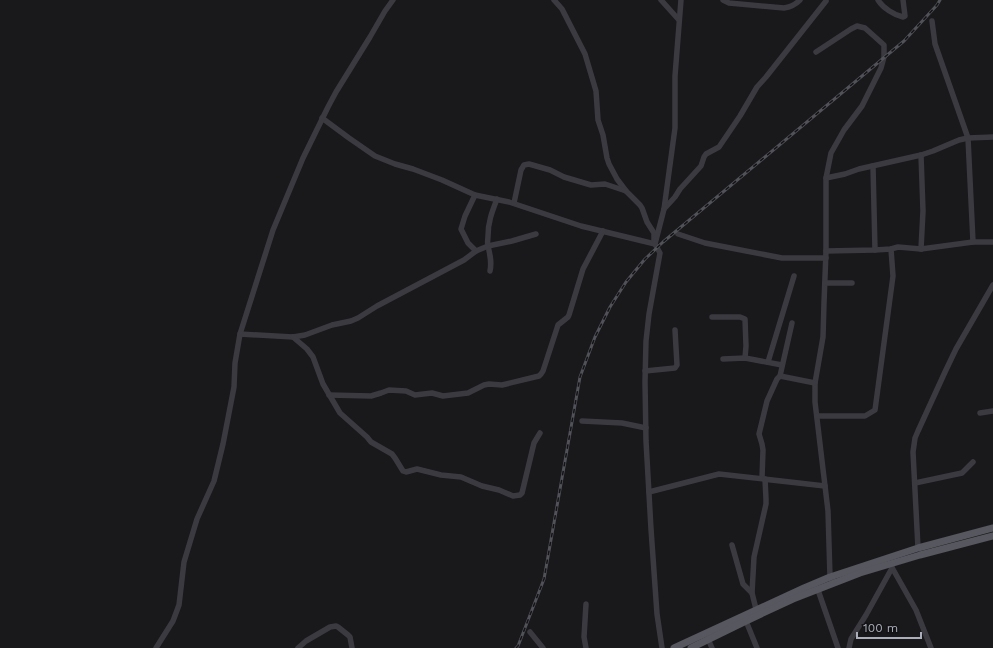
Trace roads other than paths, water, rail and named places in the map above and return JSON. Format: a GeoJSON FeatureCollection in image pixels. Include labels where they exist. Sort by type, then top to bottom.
{"type":"FeatureCollection","features":[{"type":"Feature","properties":{"kind":"main road"},"geometry":{"type":"LineString","coordinates":[[674,648],[756,609],[830,577],[918,548],[993,528]]}},
{"type":"Feature","properties":{"kind":"main road"},"geometry":{"type":"LineString","coordinates":[[691,648],[794,599],[860,573],[891,566],[920,555],[993,536]]}},
{"type":"Feature","properties":{"kind":"street"},"geometry":{"type":"LineString","coordinates":[[165,648],[157,647],[177,613],[184,562],[197,519],[214,481],[234,387],[234,363],[240,334],[273,230],[303,158],[322,118],[336,92],[393,0]]}},
{"type":"Feature","properties":{"kind":"street"},"geometry":{"type":"LineString","coordinates":[[554,0],[562,10],[585,54],[596,91],[597,116],[603,135],[607,158],[617,179],[642,208],[660,253],[649,314],[645,371],[649,492],[657,614],[662,648]]}},
{"type":"Feature","properties":{"kind":"street"},"geometry":{"type":"LineString","coordinates":[[661,0],[679,20]]}},
{"type":"Feature","properties":{"kind":"street"},"geometry":{"type":"LineString","coordinates":[[655,243],[664,209],[675,128],[675,76],[681,0]]}},
{"type":"Feature","properties":{"kind":"street"},"geometry":{"type":"LineString","coordinates":[[723,0],[729,3],[784,8],[796,5],[800,0]]}},
{"type":"Feature","properties":{"kind":"street"},"geometry":{"type":"LineString","coordinates":[[878,0],[881,5],[898,16],[903,17],[905,16],[902,0]]}},
{"type":"Feature","properties":{"kind":"street"},"geometry":{"type":"LineString","coordinates":[[664,209],[680,189],[702,166],[706,154],[719,147],[757,87],[826,1]]}},
{"type":"Feature","properties":{"kind":"street"},"geometry":{"type":"LineString","coordinates":[[932,21],[935,44],[968,138],[973,242]]}},
{"type":"Feature","properties":{"kind":"street"},"geometry":{"type":"LineString","coordinates":[[816,52],[857,26],[865,28],[884,45],[884,57],[881,68],[862,106],[844,130],[831,153],[826,178],[826,258],[823,337],[815,383],[815,402],[828,511],[830,577],[834,584]]}},
{"type":"Feature","properties":{"kind":"street"},"geometry":{"type":"LineString","coordinates":[[322,118],[375,156],[442,180],[475,195],[514,203],[581,226],[655,243]]}},
{"type":"Feature","properties":{"kind":"street"},"geometry":{"type":"LineString","coordinates":[[826,178],[921,155],[934,151],[954,141],[968,138],[993,137]]}},
{"type":"Feature","properties":{"kind":"street"},"geometry":{"type":"LineString","coordinates":[[921,155],[923,211],[921,249]]}},
{"type":"Feature","properties":{"kind":"street"},"geometry":{"type":"LineString","coordinates":[[514,203],[521,170],[524,166],[529,164],[591,185],[604,184],[626,191]]}},
{"type":"Feature","properties":{"kind":"street"},"geometry":{"type":"LineString","coordinates":[[873,166],[875,250]]}},
{"type":"Feature","properties":{"kind":"street"},"geometry":{"type":"LineString","coordinates":[[475,195],[465,216],[462,229],[468,243],[476,251]]}},
{"type":"Feature","properties":{"kind":"street"},"geometry":{"type":"LineString","coordinates":[[490,271],[491,259],[488,246],[488,222],[497,199]]}},
{"type":"Feature","properties":{"kind":"street"},"geometry":{"type":"LineString","coordinates":[[329,395],[370,396],[389,390],[406,391],[415,395],[432,393],[443,396],[468,393],[484,385],[502,385],[539,376],[543,371],[558,325],[569,315],[583,269],[603,231]]}},
{"type":"Feature","properties":{"kind":"street"},"geometry":{"type":"LineString","coordinates":[[240,334],[293,337],[305,335],[332,325],[351,321],[464,260],[476,251],[488,246],[536,234]]}},
{"type":"Feature","properties":{"kind":"street"},"geometry":{"type":"LineString","coordinates":[[678,234],[705,243],[778,257],[826,258]]}},
{"type":"Feature","properties":{"kind":"street"},"geometry":{"type":"LineString","coordinates":[[826,251],[891,249],[898,246],[921,249],[973,242],[993,242]]}},
{"type":"Feature","properties":{"kind":"street"},"geometry":{"type":"LineString","coordinates":[[817,416],[865,416],[875,410],[893,276],[891,249]]}},
{"type":"Feature","properties":{"kind":"street"},"geometry":{"type":"LineString","coordinates":[[768,362],[794,276]]}},
{"type":"Feature","properties":{"kind":"street"},"geometry":{"type":"LineString","coordinates":[[825,282],[852,283]]}},
{"type":"Feature","properties":{"kind":"street"},"geometry":{"type":"LineString","coordinates":[[918,548],[913,452],[915,438],[956,349],[993,285]]}},
{"type":"Feature","properties":{"kind":"street"},"geometry":{"type":"LineString","coordinates":[[712,317],[740,317],[745,319],[745,358]]}},
{"type":"Feature","properties":{"kind":"street"},"geometry":{"type":"LineString","coordinates":[[756,609],[752,593],[755,551],[766,498],[763,450],[759,434],[767,401],[777,379],[780,376],[792,323]]}},
{"type":"Feature","properties":{"kind":"street"},"geometry":{"type":"LineString","coordinates":[[645,371],[675,368],[675,330]]}},
{"type":"Feature","properties":{"kind":"street"},"geometry":{"type":"LineString","coordinates":[[293,337],[310,352],[323,384],[337,410],[371,442],[392,454],[403,471],[406,472],[417,469],[441,475],[461,477],[512,496],[520,495],[522,493],[534,443],[540,433]]}},
{"type":"Feature","properties":{"kind":"street"},"geometry":{"type":"LineString","coordinates":[[723,359],[745,358],[782,365]]}},
{"type":"Feature","properties":{"kind":"street"},"geometry":{"type":"LineString","coordinates":[[780,376],[815,383]]}},
{"type":"Feature","properties":{"kind":"street"},"geometry":{"type":"LineString","coordinates":[[980,413],[993,411]]}},
{"type":"Feature","properties":{"kind":"street"},"geometry":{"type":"LineString","coordinates":[[582,421],[622,423],[646,428]]}},
{"type":"Feature","properties":{"kind":"street"},"geometry":{"type":"LineString","coordinates":[[915,483],[962,474],[973,462]]}},
{"type":"Feature","properties":{"kind":"street"},"geometry":{"type":"LineString","coordinates":[[649,492],[719,474],[825,486]]}},
{"type":"Feature","properties":{"kind":"street"},"geometry":{"type":"LineString","coordinates":[[732,545],[742,584],[752,593]]}},
{"type":"Feature","properties":{"kind":"street"},"geometry":{"type":"LineString","coordinates":[[849,648],[851,640],[866,615],[891,566]]}},
{"type":"Feature","properties":{"kind":"street"},"geometry":{"type":"LineString","coordinates":[[891,566],[916,610],[931,648]]}},
{"type":"Feature","properties":{"kind":"street"},"geometry":{"type":"LineString","coordinates":[[818,590],[838,648]]}},
{"type":"Feature","properties":{"kind":"street"},"geometry":{"type":"LineString","coordinates":[[586,604],[584,637],[586,648]]}},
{"type":"Feature","properties":{"kind":"street"},"geometry":{"type":"LineString","coordinates":[[746,621],[757,648]]}},
{"type":"Feature","properties":{"kind":"street"},"geometry":{"type":"LineString","coordinates":[[298,648],[306,641],[330,627],[336,626],[350,637],[352,648]]}},
{"type":"Feature","properties":{"kind":"street"},"geometry":{"type":"LineString","coordinates":[[530,632],[543,648]]}},
{"type":"Feature","properties":{"kind":"street"},"geometry":{"type":"LineString","coordinates":[[708,639],[712,648]]}},
{"type":"Feature","properties":{"kind":"railway"},"geometry":{"type":"LineString","coordinates":[[516,648],[544,579],[580,377],[595,337],[610,307],[626,282],[645,259],[663,242],[904,41],[940,0]]}}]}
